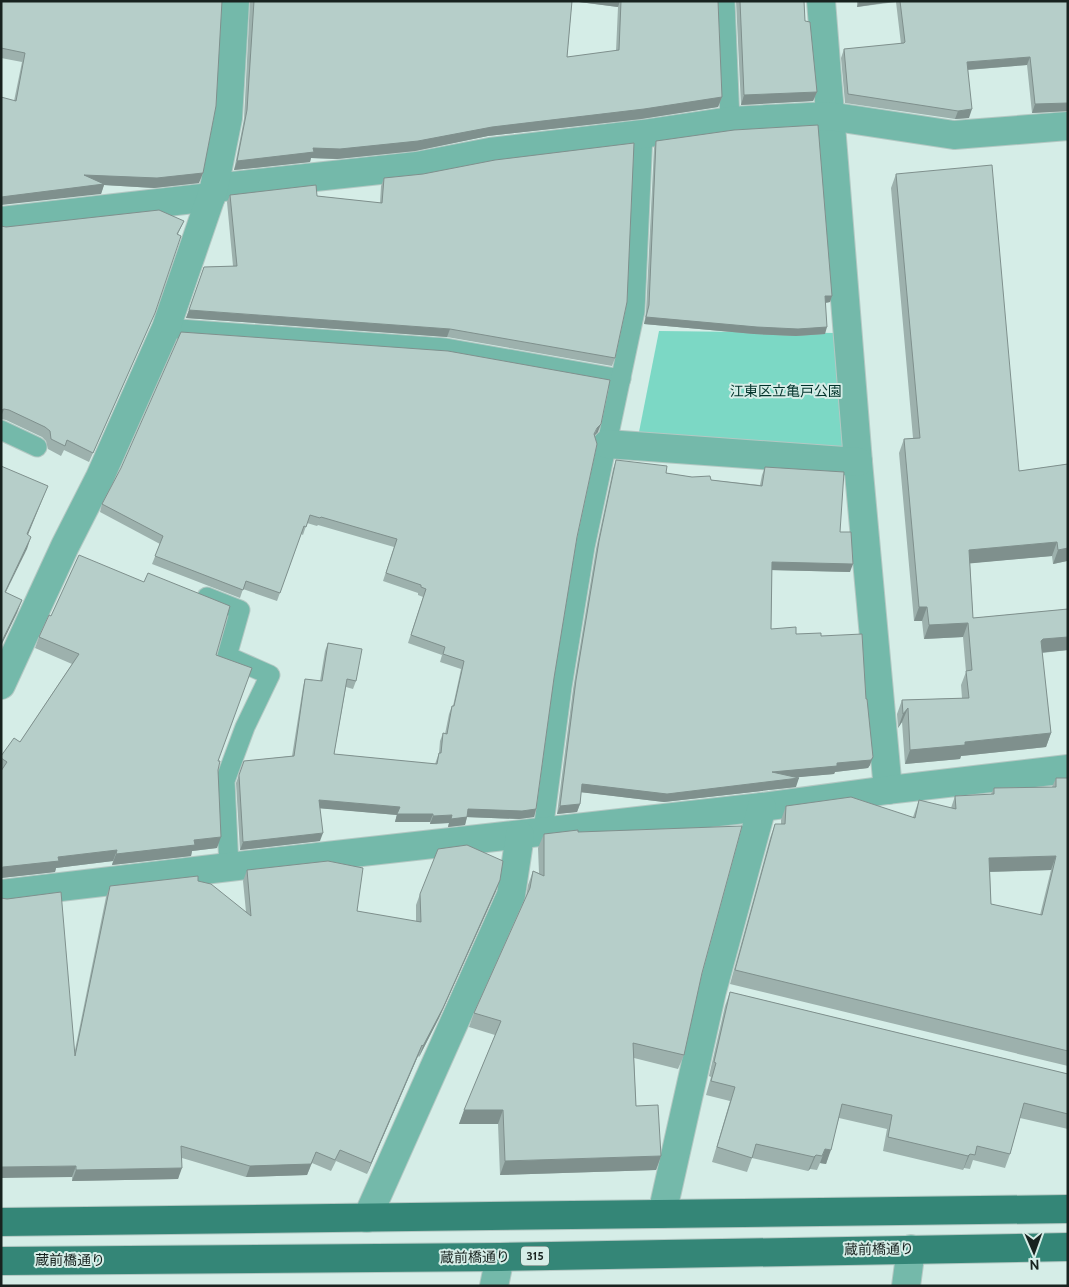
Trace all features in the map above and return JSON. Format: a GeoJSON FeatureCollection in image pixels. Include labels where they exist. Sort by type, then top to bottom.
{"type":"FeatureCollection","features":[{"type":"Feature","properties":{"kind":"main road"},"geometry":{"type":"LineString","coordinates":[[1,1222],[1068,1209]]}},
{"type":"Feature","properties":{"kind":"main road","name":"蔵前橋通り"},"geometry":{"type":"LineString","coordinates":[[1,1261],[500,1257],[1068,1247]]}},
{"type":"Feature","properties":{"kind":"street"},"geometry":{"type":"LineString","coordinates":[[1,684],[65,546],[100,477],[166,328],[212,192],[228,118],[235,1]]}},
{"type":"Feature","properties":{"kind":"street"},"geometry":{"type":"LineString","coordinates":[[821,1],[858,462],[888,790]]}},
{"type":"Feature","properties":{"kind":"street"},"geometry":{"type":"LineString","coordinates":[[1,221],[417,166],[490,152],[644,134],[730,121],[829,116],[954,135],[1068,126]]}},
{"type":"Feature","properties":{"kind":"street"},"geometry":{"type":"LineString","coordinates":[[607,444],[858,462]]}},
{"type":"Feature","properties":{"kind":"street"},"geometry":{"type":"LineString","coordinates":[[1,894],[762,807],[1068,769]]}},
{"type":"Feature","properties":{"kind":"street"},"geometry":{"type":"LineString","coordinates":[[662,1214],[721,994],[762,807]]}},
{"type":"Feature","properties":{"kind":"street"},"geometry":{"type":"LineString","coordinates":[[367,1218],[511,895],[532,833]]}},
{"type":"Feature","properties":{"kind":"street"},"geometry":{"type":"LineString","coordinates":[[906,1286],[911,1249]]}},
{"type":"Feature","properties":{"kind":"street"},"geometry":{"type":"LineString","coordinates":[[494,1286],[500,1257]]}},
{"type":"Feature","properties":{"kind":"lane"},"geometry":{"type":"LineString","coordinates":[[725,1],[730,121]]}},
{"type":"Feature","properties":{"kind":"lane"},"geometry":{"type":"LineString","coordinates":[[532,833],[562,687],[585,547],[636,311],[644,134]]}},
{"type":"Feature","properties":{"kind":"lane"},"geometry":{"type":"LineString","coordinates":[[166,328],[446,348],[621,379]]}},
{"type":"Feature","properties":{"kind":"lane"},"geometry":{"type":"LineString","coordinates":[[1,430],[37,447]]}},
{"type":"Feature","properties":{"kind":"lane"},"geometry":{"type":"LineString","coordinates":[[194,593],[240,610],[227,656],[270,676],[245,727],[226,781],[229,867]]}},
{"type":"Feature","properties":{"kind":"green space","name":"江東区立亀戸公園"},"geometry":{"type":"Polygon","coordinates":[[[659,331],[838,333],[858,456],[638,437],[659,331]]]}},
{"type":"Feature","properties":{"kind":"building"},"geometry":{"type":"Polygon","coordinates":[[[1,1],[222,1],[216,106],[203,173],[157,178],[84,175],[104,184],[1,197],[1,97],[16,101],[25,53],[1,48],[1,1]]]}},
{"type":"Feature","properties":{"kind":"building"},"geometry":{"type":"Polygon","coordinates":[[[254,1],[572,1],[567,57],[619,50],[621,1],[718,1],[722,97],[644,109],[492,127],[418,141],[340,149],[313,148],[314,152],[237,161],[247,110],[254,1]]]}},
{"type":"Feature","properties":{"kind":"building"},"geometry":{"type":"Polygon","coordinates":[[[740,1],[804,1],[805,21],[810,22],[817,92],[744,95],[740,1]]]}},
{"type":"Feature","properties":{"kind":"building"},"geometry":{"type":"Polygon","coordinates":[[[900,1],[1068,1],[1068,103],[1035,104],[1030,57],[967,62],[972,109],[958,111],[848,94],[844,49],[904,43],[900,1]]]}},
{"type":"Feature","properties":{"kind":"building"},"geometry":{"type":"Polygon","coordinates":[[[818,125],[832,296],[825,296],[827,327],[798,329],[757,327],[646,317],[649,305],[656,141],[734,130],[818,125]]]}},
{"type":"Feature","properties":{"kind":"building"},"geometry":{"type":"Polygon","coordinates":[[[634,143],[627,302],[615,358],[450,329],[189,310],[204,267],[237,266],[230,195],[316,185],[317,196],[382,203],[384,178],[423,174],[495,160],[634,143]]]}},
{"type":"Feature","properties":{"kind":"building"},"geometry":{"type":"Polygon","coordinates":[[[992,165],[1019,471],[1068,464],[1068,548],[1058,550],[1057,542],[969,550],[973,618],[1068,609],[1068,637],[1043,639],[1041,641],[1051,733],[965,742],[965,745],[910,750],[908,708],[903,714],[902,700],[969,698],[966,671],[972,670],[968,623],[929,625],[927,607],[919,607],[904,439],[920,438],[896,174],[992,165]]]}},
{"type":"Feature","properties":{"kind":"building"},"geometry":{"type":"Polygon","coordinates":[[[159,210],[184,221],[177,234],[181,236],[155,313],[93,453],[67,440],[65,446],[51,439],[50,431],[45,427],[9,410],[1,410],[1,226],[159,210]]]}},
{"type":"Feature","properties":{"kind":"building"},"geometry":{"type":"Polygon","coordinates":[[[181,332],[448,351],[610,380],[601,424],[594,434],[597,444],[577,537],[554,678],[536,809],[522,811],[468,809],[467,817],[451,819],[452,815],[397,814],[400,807],[319,800],[323,833],[243,842],[239,775],[244,761],[294,756],[305,679],[322,681],[328,643],[362,649],[356,681],[347,679],[334,754],[437,764],[439,753],[441,753],[443,733],[447,734],[464,661],[443,654],[445,647],[411,635],[426,589],[421,587],[421,585],[386,573],[397,539],[310,515],[306,527],[304,526],[280,593],[246,581],[243,590],[155,556],[163,536],[102,504],[121,468],[181,332]]]}},
{"type":"Feature","properties":{"kind":"building"},"geometry":{"type":"Polygon","coordinates":[[[616,460],[667,466],[666,473],[692,477],[710,476],[711,480],[762,486],[765,467],[844,472],[840,532],[851,532],[853,564],[772,562],[771,629],[796,627],[796,634],[821,633],[821,636],[862,634],[866,699],[873,757],[871,760],[837,763],[837,766],[772,772],[799,778],[667,794],[582,784],[580,804],[560,806],[576,680],[599,541],[616,460]]]}},
{"type":"Feature","properties":{"kind":"building"},"geometry":{"type":"Polygon","coordinates":[[[1,466],[48,486],[27,534],[31,537],[5,592],[22,600],[1,643],[1,466]]]}},
{"type":"Feature","properties":{"kind":"building"},"geometry":{"type":"Polygon","coordinates":[[[79,555],[144,582],[148,573],[230,606],[216,655],[252,668],[218,761],[220,761],[218,770],[221,837],[194,840],[195,845],[116,854],[117,850],[58,857],[59,861],[1,868],[1,771],[7,762],[1,756],[14,738],[20,742],[79,654],[39,637],[49,615],[51,616],[79,555]]]}},
{"type":"Feature","properties":{"kind":"building"},"geometry":{"type":"Polygon","coordinates":[[[1056,778],[1068,778],[1068,1051],[735,970],[775,824],[785,824],[786,806],[851,797],[915,818],[919,800],[956,809],[955,796],[994,794],[994,788],[1056,787],[1056,778]],[[1056,856],[989,858],[991,904],[1042,915],[1056,856]]]}},
{"type":"Feature","properties":{"kind":"building"},"geometry":{"type":"Polygon","coordinates":[[[742,826],[702,973],[684,1055],[633,1043],[636,1106],[658,1105],[661,1156],[505,1161],[503,1110],[464,1110],[501,1021],[474,1013],[530,888],[533,871],[544,876],[544,834],[578,830],[578,832],[742,826]]]}},
{"type":"Feature","properties":{"kind":"building"},"geometry":{"type":"Polygon","coordinates":[[[467,845],[503,861],[500,880],[443,1008],[422,1045],[371,1163],[340,1150],[335,1160],[316,1152],[311,1164],[250,1166],[181,1146],[182,1168],[76,1170],[76,1166],[1,1167],[1,898],[7,899],[61,892],[75,1056],[110,886],[198,876],[198,881],[211,884],[251,916],[247,870],[328,861],[363,868],[357,911],[421,922],[420,894],[438,849],[467,845]]]}},
{"type":"Feature","properties":{"kind":"building"},"geometry":{"type":"Polygon","coordinates":[[[730,992],[1068,1074],[1068,1114],[1024,1103],[1010,1154],[977,1146],[975,1155],[970,1154],[968,1156],[888,1137],[892,1115],[842,1104],[831,1150],[825,1149],[822,1156],[816,1155],[814,1157],[756,1144],[752,1158],[717,1147],[735,1087],[711,1081],[730,992]]]}}]}
